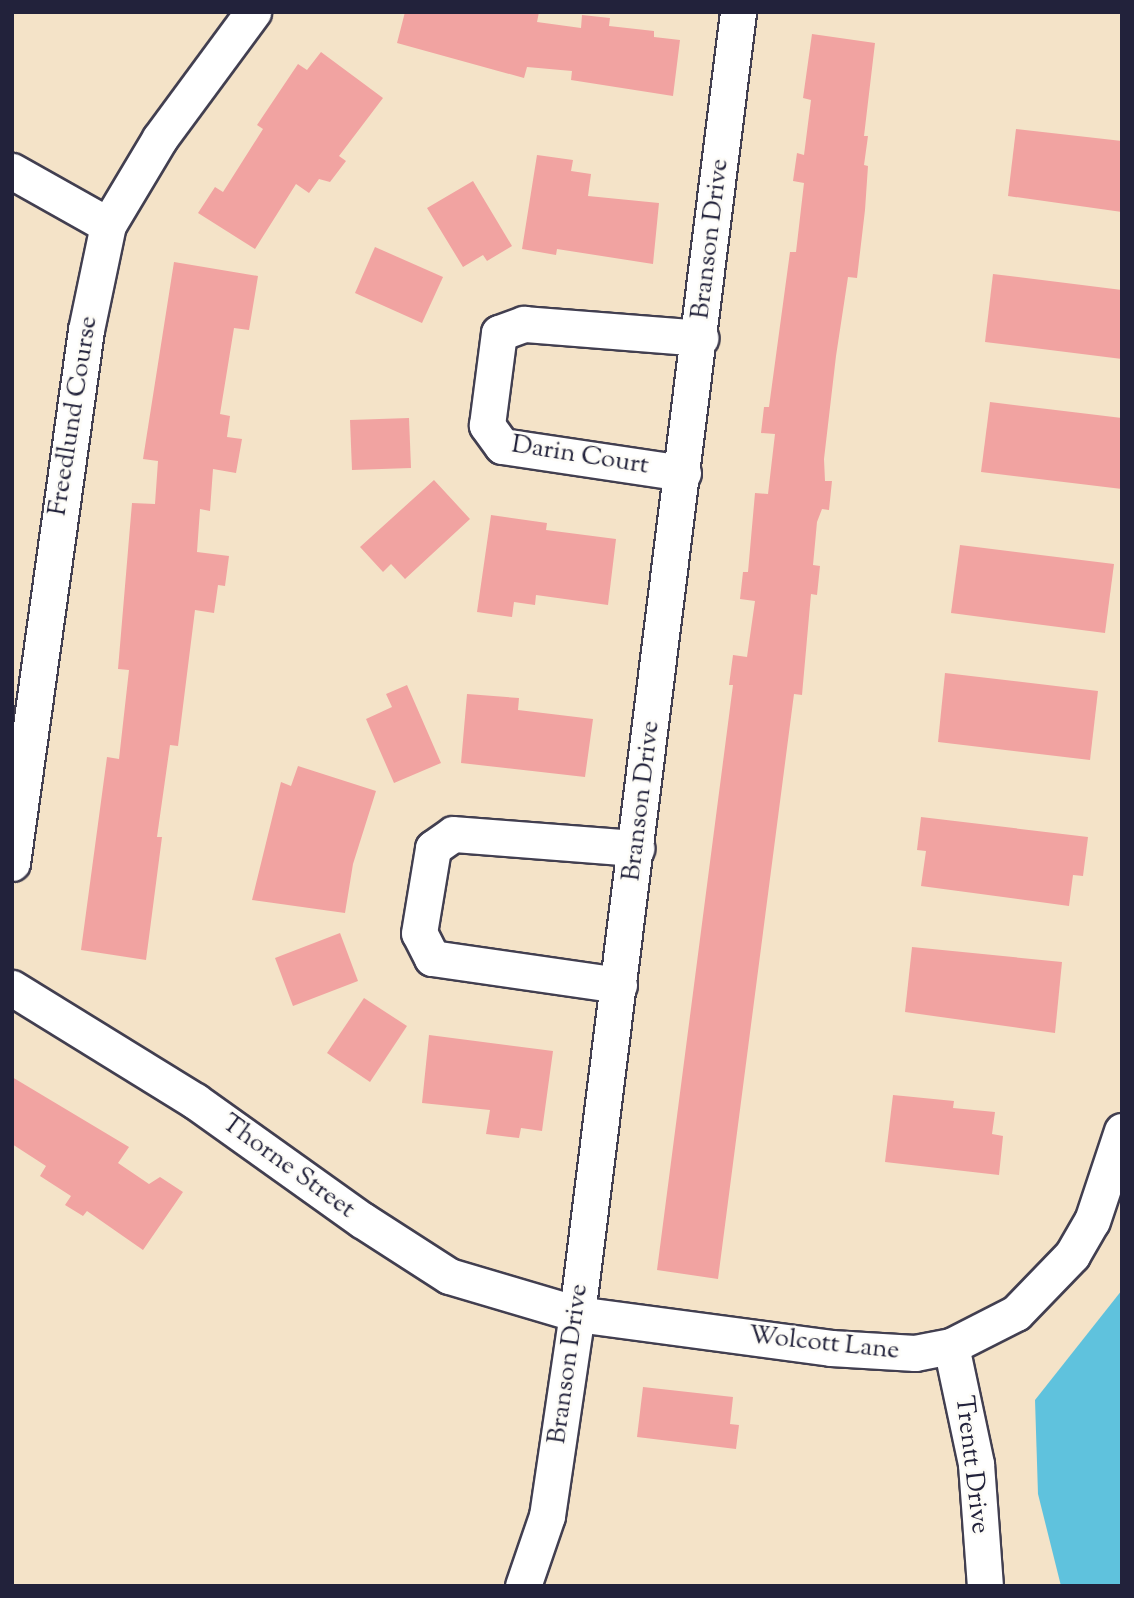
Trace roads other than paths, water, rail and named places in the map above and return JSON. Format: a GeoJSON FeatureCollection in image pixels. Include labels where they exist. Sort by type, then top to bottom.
{"type":"FeatureCollection","features":[{"type":"Feature","properties":{"kind":"street","name":"Freedlund Course"},"geometry":{"type":"LineString","coordinates":[[12,863],[82,356],[108,225],[160,138],[253,12]]}},
{"type":"Feature","properties":{"kind":"street","name":"Branson Drive"},"geometry":{"type":"LineString","coordinates":[[523,1586],[547,1516],[577,1314],[700,338],[738,12]]}},
{"type":"Feature","properties":{"kind":"street"},"geometry":{"type":"LineString","coordinates":[[12,171],[108,225]]}},
{"type":"Feature","properties":{"kind":"street","name":"Darin Court"},"geometry":{"type":"LineString","coordinates":[[683,472],[502,446],[487,425],[499,333],[524,324],[700,338]]}},
{"type":"Feature","properties":{"kind":"street"},"geometry":{"type":"LineString","coordinates":[[619,985],[432,958],[419,933],[433,848],[453,834],[636,848]]}},
{"type":"Feature","properties":{"kind":"street","name":"Thorne Street"},"geometry":{"type":"LineString","coordinates":[[12,988],[195,1101],[362,1220],[449,1276],[577,1314]]}},
{"type":"Feature","properties":{"kind":"street","name":"Wolcott Lane"},"geometry":{"type":"LineString","coordinates":[[577,1314],[879,1354],[951,1346],[1016,1313],[1072,1255],[1107,1184],[1122,1131]]}},
{"type":"Feature","properties":{"kind":"street","name":"Trentt Drive"},"geometry":{"type":"LineString","coordinates":[[951,1346],[971,1432],[985,1586]]}},
{"type":"Feature","properties":{"kind":"water"},"geometry":{"type":"Polygon","coordinates":[[[1122,1290],[1122,1586],[1061,1586],[1038,1494],[1035,1400],[1122,1290]]]}}]}
